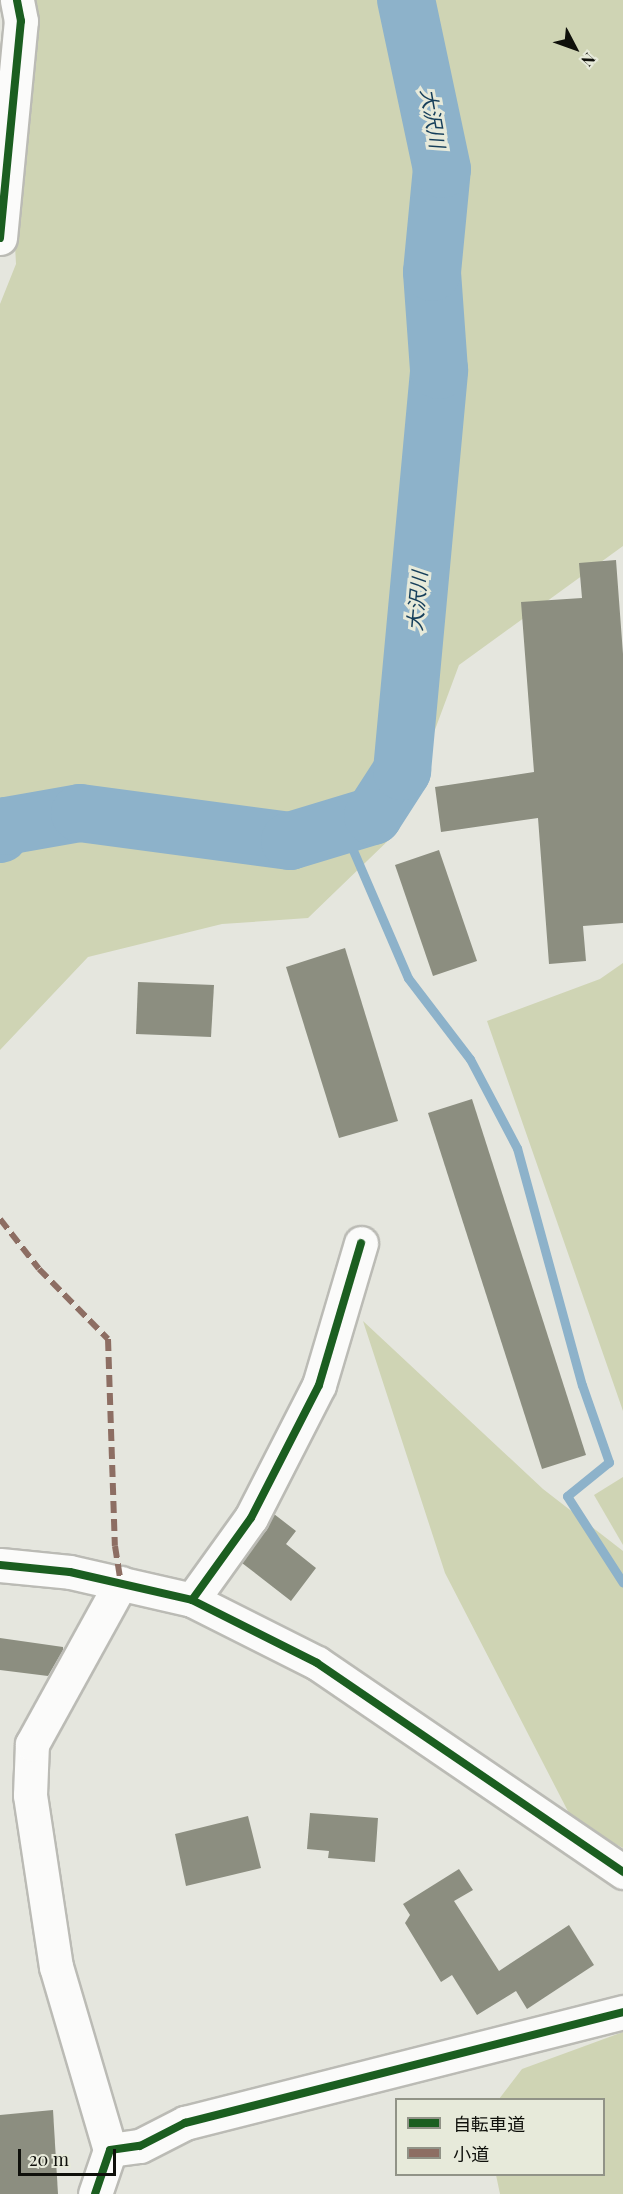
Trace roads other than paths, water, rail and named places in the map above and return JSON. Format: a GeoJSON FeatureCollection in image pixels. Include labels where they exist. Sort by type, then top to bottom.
{"type":"FeatureCollection","features":[{"type":"Feature","properties":{"kind":"street"},"geometry":{"type":"LineString","coordinates":[[0,238],[21,21],[16,0]]}},
{"type":"Feature","properties":{"kind":"street"},"geometry":{"type":"LineString","coordinates":[[192,1600],[251,1518],[319,1385],[361,1243]]}},
{"type":"Feature","properties":{"kind":"street"},"geometry":{"type":"LineString","coordinates":[[0,1565],[121,1583],[192,1600],[317,1663],[623,1872]]}},
{"type":"Feature","properties":{"kind":"street"},"geometry":{"type":"LineString","coordinates":[[95,2194],[110,2150],[56,1967],[30,1795],[32,1743],[121,1583]]}},
{"type":"Feature","properties":{"kind":"street"},"geometry":{"type":"LineString","coordinates":[[110,2150],[140,2146],[185,2123],[623,2012]]}},
{"type":"Feature","properties":{"kind":"waterway","name":"大沢川"},"geometry":{"type":"LineString","coordinates":[[0,834],[6,826],[80,813],[290,841],[373,816],[402,771],[439,370],[432,272],[442,169],[406,0]]}},
{"type":"Feature","properties":{"kind":"waterway"},"geometry":{"type":"LineString","coordinates":[[343,827],[408,978],[470,1059],[517,1148],[582,1385],[609,1462],[567,1496],[623,1583]]}}]}
